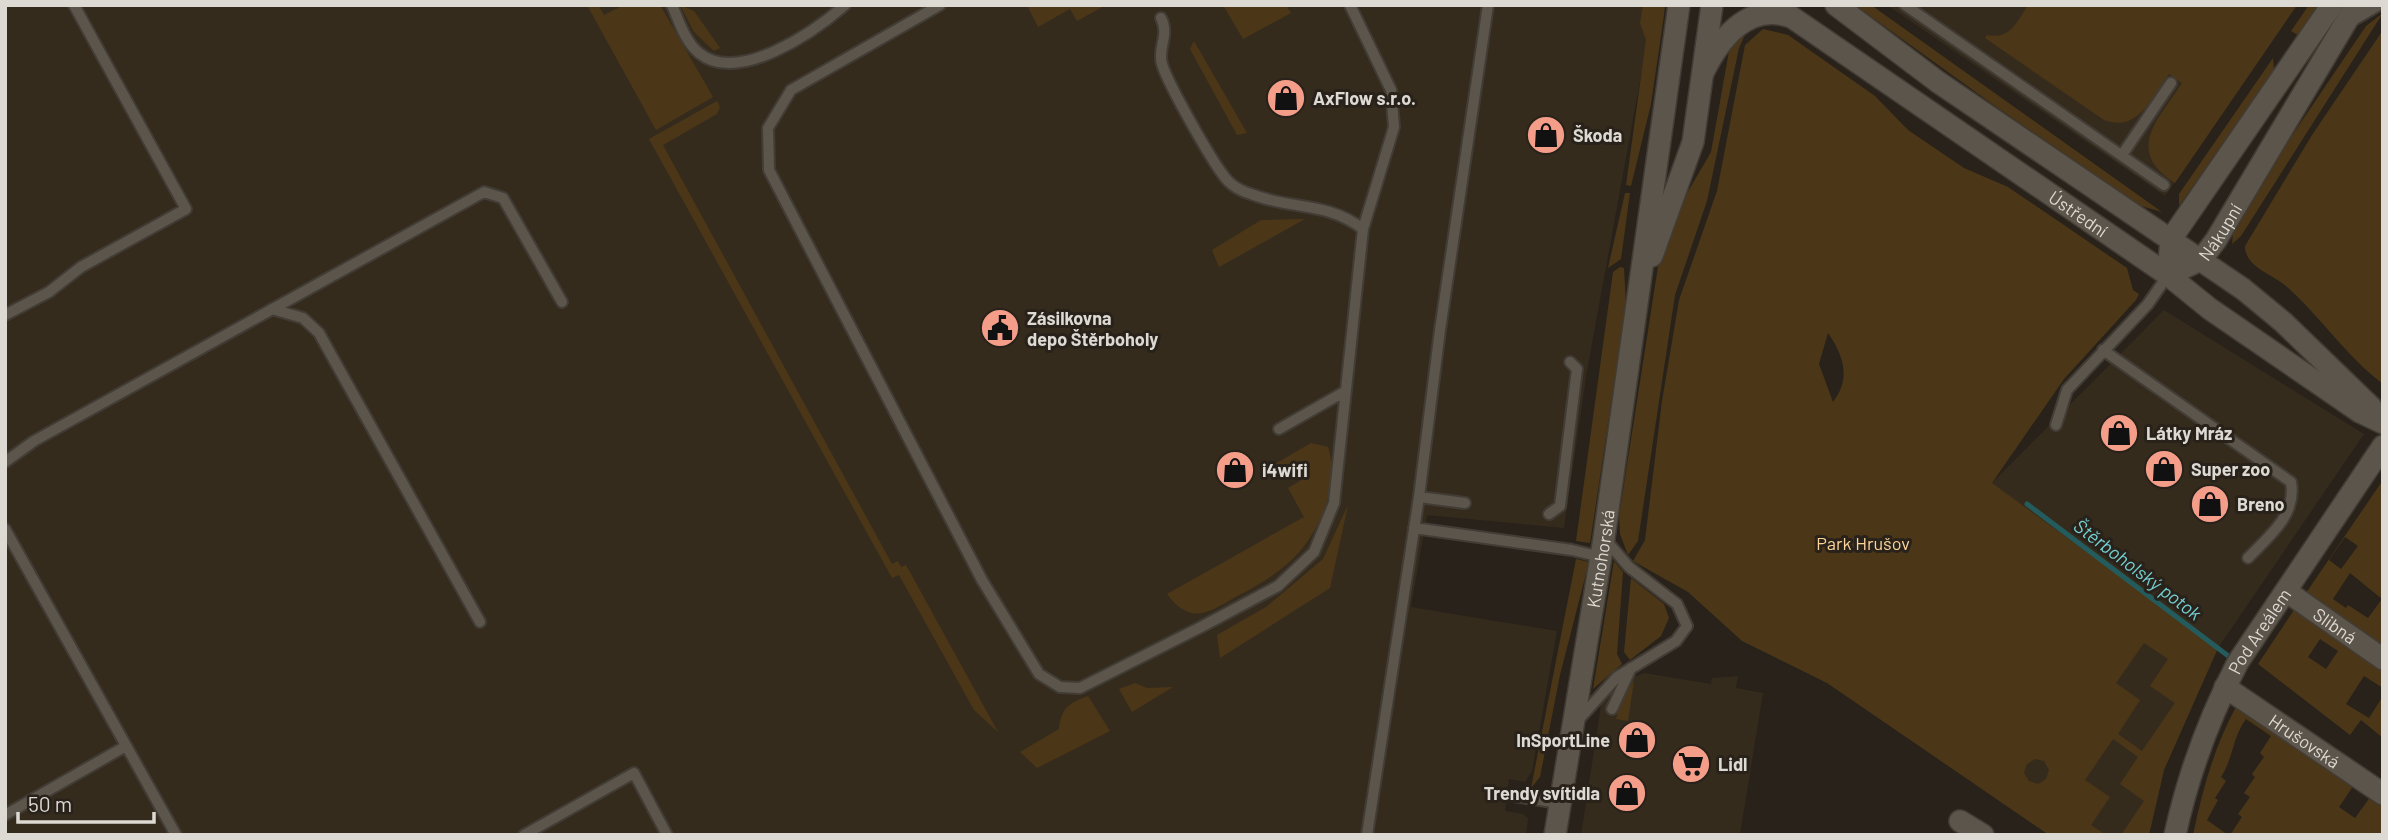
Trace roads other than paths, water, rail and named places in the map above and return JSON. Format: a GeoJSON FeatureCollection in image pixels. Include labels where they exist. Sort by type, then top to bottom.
{"type":"FeatureCollection","features":[{"type":"Feature","properties":{"kind":"street","name":"Kutnohorská"},"geometry":{"type":"LineString","coordinates":[[1555,835],[1603,548],[1643,281],[1655,161],[1679,5]]}},
{"type":"Feature","properties":{"kind":"street","name":"Kutnohorská"},"geometry":{"type":"LineString","coordinates":[[1643,281],[1693,142],[1712,5]]}},
{"type":"Feature","properties":{"kind":"street","name":"Ústřední"},"geometry":{"type":"LineString","coordinates":[[1836,5],[1938,82],[2171,239],[2283,321],[2383,421]]}},
{"type":"Feature","properties":{"kind":"street","name":"Nákupní"},"geometry":{"type":"LineString","coordinates":[[2332,5],[2171,239],[2168,275],[2201,260],[2280,135],[2356,5]]}},
{"type":"Feature","properties":{"kind":"street"},"geometry":{"type":"LineString","coordinates":[[1703,73],[1719,45],[1742,22],[1769,12],[1782,11]]}},
{"type":"Feature","properties":{"kind":"street","name":"Ústřední"},"geometry":{"type":"LineString","coordinates":[[1782,11],[2168,275],[2210,309],[2360,412],[2383,421]]}},
{"type":"Feature","properties":{"kind":"street","name":"Pod Areálem"},"geometry":{"type":"LineString","coordinates":[[2175,835],[2184,794],[2225,687],[2238,662],[2383,446]]}},
{"type":"Feature","properties":{"kind":"street","name":"Slibná"},"geometry":{"type":"LineString","coordinates":[[2286,591],[2383,659]]}},
{"type":"Feature","properties":{"kind":"street","name":"Hrušovská"},"geometry":{"type":"LineString","coordinates":[[2225,687],[2383,794]]}},
{"type":"Feature","properties":{"kind":"street"},"geometry":{"type":"LineString","coordinates":[[1960,821],[1983,835]]}},
{"type":"Feature","properties":{"kind":"lane"},"geometry":{"type":"LineString","coordinates":[[5,315],[48,292],[81,267],[186,209],[74,5]]}},
{"type":"Feature","properties":{"kind":"lane"},"geometry":{"type":"LineString","coordinates":[[672,5],[686,38],[697,52],[712,62],[746,61],[808,34],[845,5]]}},
{"type":"Feature","properties":{"kind":"lane"},"geometry":{"type":"LineString","coordinates":[[940,5],[790,90],[768,128],[769,170],[982,580],[1039,674],[1060,687],[1080,688],[1278,586],[1314,552],[1334,503],[1363,229],[1394,127],[1391,90],[1350,5]]}},
{"type":"Feature","properties":{"kind":"lane"},"geometry":{"type":"LineString","coordinates":[[1367,835],[1419,497],[1440,330],[1488,5]]}},
{"type":"Feature","properties":{"kind":"lane"},"geometry":{"type":"LineString","coordinates":[[1905,5],[2164,185]]}},
{"type":"Feature","properties":{"kind":"lane"},"geometry":{"type":"LineString","coordinates":[[2342,26],[2379,5]]}},
{"type":"Feature","properties":{"kind":"lane"},"geometry":{"type":"LineString","coordinates":[[1161,18],[1167,29],[1161,62],[1213,161],[1230,183],[1253,195],[1324,208],[1349,218],[1363,229]]}},
{"type":"Feature","properties":{"kind":"lane"},"geometry":{"type":"LineString","coordinates":[[2122,155],[2171,83]]}},
{"type":"Feature","properties":{"kind":"lane"},"geometry":{"type":"LineString","coordinates":[[5,462],[34,441],[484,192],[503,198],[562,302]]}},
{"type":"Feature","properties":{"kind":"lane"},"geometry":{"type":"LineString","coordinates":[[2056,425],[2067,390],[2148,304],[2168,275]]}},
{"type":"Feature","properties":{"kind":"lane"},"geometry":{"type":"LineString","coordinates":[[272,309],[303,318],[319,332],[480,622]]}},
{"type":"Feature","properties":{"kind":"lane"},"geometry":{"type":"LineString","coordinates":[[2103,350],[2291,482],[2293,494],[2288,514],[2248,558]]}},
{"type":"Feature","properties":{"kind":"lane"},"geometry":{"type":"LineString","coordinates":[[1549,514],[1560,506],[1577,369],[1570,362]]}},
{"type":"Feature","properties":{"kind":"lane"},"geometry":{"type":"LineString","coordinates":[[1279,429],[1344,392]]}},
{"type":"Feature","properties":{"kind":"lane"},"geometry":{"type":"LineString","coordinates":[[1419,497],[1465,503]]}},
{"type":"Feature","properties":{"kind":"lane"},"geometry":{"type":"LineString","coordinates":[[1414,528],[1572,550],[1603,548],[1677,604],[1685,617],[1687,626],[1684,634],[1603,689],[1571,732]]}},
{"type":"Feature","properties":{"kind":"lane"},"geometry":{"type":"LineString","coordinates":[[5,529],[176,835]]}},
{"type":"Feature","properties":{"kind":"lane"},"geometry":{"type":"LineString","coordinates":[[1612,709],[1631,668]]}},
{"type":"Feature","properties":{"kind":"lane"},"geometry":{"type":"LineString","coordinates":[[5,815],[127,746]]}},
{"type":"Feature","properties":{"kind":"lane"},"geometry":{"type":"LineString","coordinates":[[524,835],[634,774],[667,835]]}},
{"type":"Feature","properties":{"kind":"lane"},"geometry":{"type":"LineString","coordinates":[[1507,795],[1559,803]]}},
{"type":"Feature","properties":{"kind":"waterway","name":"Štěrboholský potok"},"geometry":{"type":"LineString","coordinates":[[2027,504],[2231,658]]}},
{"type":"Feature","properties":{"kind":"place","name":"AxFlow s.r.o."},"geometry":{"type":"Point","coordinates":[1286,98]}},
{"type":"Feature","properties":{"kind":"place","name":"Škoda"},"geometry":{"type":"Point","coordinates":[1546,135]}},
{"type":"Feature","properties":{"kind":"place","name":"Zásilkovna depo Štěrboholy"},"geometry":{"type":"Point","coordinates":[1000,328]}},
{"type":"Feature","properties":{"kind":"place","name":"Látky Mráz"},"geometry":{"type":"Point","coordinates":[2119,433]}},
{"type":"Feature","properties":{"kind":"place","name":"Super zoo"},"geometry":{"type":"Point","coordinates":[2164,469]}},
{"type":"Feature","properties":{"kind":"place","name":"i4wifi"},"geometry":{"type":"Point","coordinates":[1235,470]}},
{"type":"Feature","properties":{"kind":"place","name":"Breno"},"geometry":{"type":"Point","coordinates":[2210,504]}},
{"type":"Feature","properties":{"kind":"place","name":"InSportLine"},"geometry":{"type":"Point","coordinates":[1637,740]}},
{"type":"Feature","properties":{"kind":"place","name":"Lidl"},"geometry":{"type":"Point","coordinates":[1691,764]}},
{"type":"Feature","properties":{"kind":"place","name":"Trendy svítidla"},"geometry":{"type":"Point","coordinates":[1627,793]}},
{"type":"Feature","properties":{"kind":"park label","name":"Park Hrušov"},"geometry":{"type":"Point","coordinates":[1863,543]}}]}
